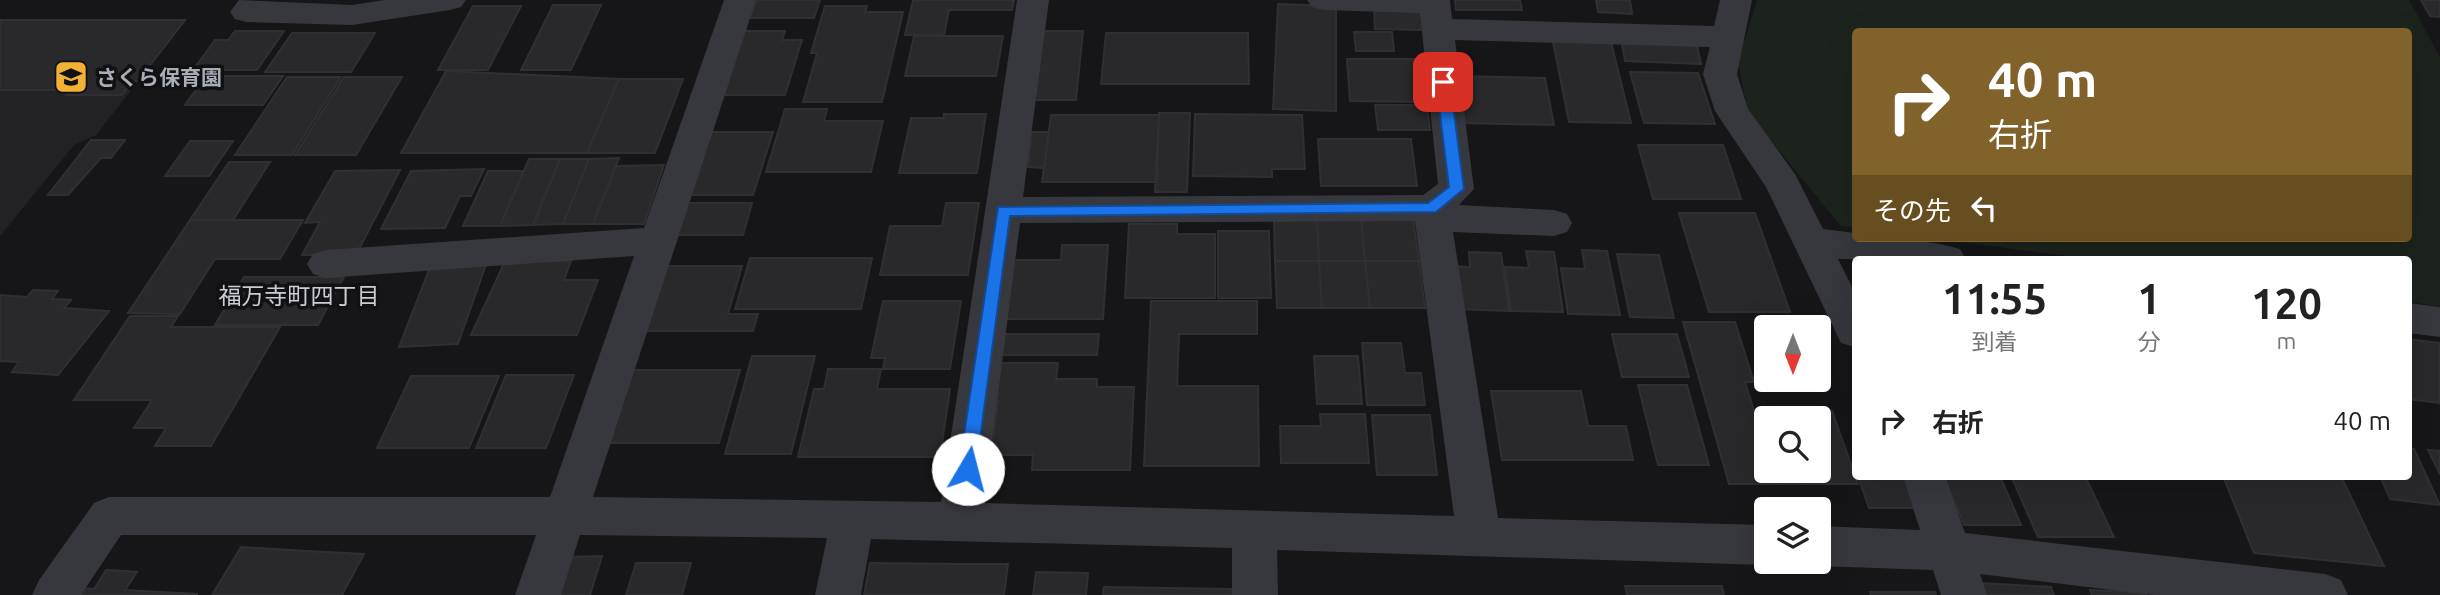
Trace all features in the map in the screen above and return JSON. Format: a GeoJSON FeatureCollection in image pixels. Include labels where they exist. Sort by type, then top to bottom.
{"type":"FeatureCollection","features":[{"type":"Feature","properties":{"kind":"street"},"geometry":{"type":"LineString","coordinates":[[255,0],[246,12],[352,15],[450,0]]}},
{"type":"Feature","properties":{"kind":"street"},"geometry":{"type":"LineString","coordinates":[[538,595],[740,0]]}},
{"type":"Feature","properties":{"kind":"street"},"geometry":{"type":"LineString","coordinates":[[960,520],[1032,0]]}},
{"type":"Feature","properties":{"kind":"street"},"geometry":{"type":"LineString","coordinates":[[1323,0],[1727,37]]}},
{"type":"Feature","properties":{"kind":"street"},"geometry":{"type":"LineString","coordinates":[[1736,0],[1720,74],[1732,111],[1782,183],[1808,241],[1852,326]]}},
{"type":"Feature","properties":{"kind":"street"},"geometry":{"type":"LineString","coordinates":[[1431,208],[1457,189],[1434,11]]}},
{"type":"Feature","properties":{"kind":"street"},"geometry":{"type":"LineString","coordinates":[[1003,211],[1431,208],[1460,221],[1554,223]]}},
{"type":"Feature","properties":{"kind":"street"},"geometry":{"type":"LineString","coordinates":[[1431,208],[1479,536]]}},
{"type":"Feature","properties":{"kind":"street"},"geometry":{"type":"LineString","coordinates":[[326,264],[659,241]]}},
{"type":"Feature","properties":{"kind":"street"},"geometry":{"type":"LineString","coordinates":[[1808,241],[1924,256]]}},
{"type":"Feature","properties":{"kind":"street"},"geometry":{"type":"LineString","coordinates":[[2412,318],[2440,322]]}},
{"type":"Feature","properties":{"kind":"street"},"geometry":{"type":"LineString","coordinates":[[1925,480],[1964,595]]}},
{"type":"Feature","properties":{"kind":"street"},"geometry":{"type":"LineString","coordinates":[[55,595],[109,516],[564,516],[960,520],[1754,545]]}},
{"type":"Feature","properties":{"kind":"street"},"geometry":{"type":"LineString","coordinates":[[838,595],[853,520]]}},
{"type":"Feature","properties":{"kind":"street"},"geometry":{"type":"LineString","coordinates":[[1254,529],[1255,595]]}},
{"type":"Feature","properties":{"kind":"street"},"geometry":{"type":"LineString","coordinates":[[1831,547],[1950,551],[2325,595]]}},
{"type":"Feature","properties":{"kind":"shaded area"},"geometry":{"type":"Polygon","coordinates":[[[1757,0],[2409,0],[2440,57],[2440,306],[2412,302],[2412,256],[2067,256],[1962,242],[2412,242],[2412,28],[1852,28],[1852,228],[1841,226],[1748,113],[1738,62],[1757,0]]]}},
{"type":"Feature","properties":{"kind":"shaded area","name":"さくら保育園"},"geometry":{"type":"Polygon","coordinates":[[[0,19],[187,19],[96,135],[74,145],[0,236],[0,19]]]}},
{"type":"Feature","properties":{"kind":"building"},"geometry":{"type":"Polygon","coordinates":[[[757,0],[820,0],[814,18],[750,18],[757,0]]]}},
{"type":"Feature","properties":{"kind":"building"},"geometry":{"type":"Polygon","coordinates":[[[913,0],[1014,0],[1012,10],[949,10],[944,35],[905,35],[913,0]]]}},
{"type":"Feature","properties":{"kind":"building"},"geometry":{"type":"Polygon","coordinates":[[[1455,0],[1520,0],[1522,10],[1456,10],[1455,0]]]}},
{"type":"Feature","properties":{"kind":"building"},"geometry":{"type":"Polygon","coordinates":[[[1596,0],[1630,0],[1632,14],[1598,12],[1596,0]]]}},
{"type":"Feature","properties":{"kind":"building"},"geometry":{"type":"Polygon","coordinates":[[[2421,0],[2440,0],[2440,17],[2430,16],[2421,0]]]}},
{"type":"Feature","properties":{"kind":"building"},"geometry":{"type":"Polygon","coordinates":[[[1278,4],[1336,6],[1336,111],[1273,109],[1278,4]]]}},
{"type":"Feature","properties":{"kind":"building"},"geometry":{"type":"Polygon","coordinates":[[[553,5],[601,5],[571,70],[521,70],[553,5]]]}},
{"type":"Feature","properties":{"kind":"building"},"geometry":{"type":"Polygon","coordinates":[[[473,6],[521,6],[488,70],[438,70],[473,6]]]}},
{"type":"Feature","properties":{"kind":"building"},"geometry":{"type":"Polygon","coordinates":[[[825,6],[867,6],[865,12],[903,12],[882,102],[803,102],[817,53],[811,53],[825,6]]]}},
{"type":"Feature","properties":{"kind":"building"},"geometry":{"type":"Polygon","coordinates":[[[1374,8],[1422,10],[1423,30],[1375,29],[1374,8]]]}},
{"type":"Feature","properties":{"kind":"building"},"geometry":{"type":"Polygon","coordinates":[[[0,20],[185,20],[138,81],[133,81],[122,95],[66,95],[70,90],[0,90],[0,20]]]}},
{"type":"Feature","properties":{"kind":"building"},"geometry":{"type":"Polygon","coordinates":[[[235,31],[284,31],[257,70],[193,70],[215,40],[228,40],[235,31]]]}},
{"type":"Feature","properties":{"kind":"building"},"geometry":{"type":"Polygon","coordinates":[[[741,31],[785,31],[782,40],[802,40],[785,95],[719,95],[741,31]]]}},
{"type":"Feature","properties":{"kind":"building"},"geometry":{"type":"Polygon","coordinates":[[[1039,31],[1083,31],[1076,100],[1030,100],[1039,31]]]}},
{"type":"Feature","properties":{"kind":"building"},"geometry":{"type":"Polygon","coordinates":[[[1354,32],[1392,32],[1394,51],[1356,51],[1354,32]]]}},
{"type":"Feature","properties":{"kind":"building"},"geometry":{"type":"Polygon","coordinates":[[[292,33],[375,33],[351,72],[265,72],[292,33]]]}},
{"type":"Feature","properties":{"kind":"building"},"geometry":{"type":"Polygon","coordinates":[[[1106,33],[1248,33],[1249,84],[1101,84],[1106,33]]]}},
{"type":"Feature","properties":{"kind":"building"},"geometry":{"type":"Polygon","coordinates":[[[914,36],[1003,36],[996,76],[905,76],[914,36]]]}},
{"type":"Feature","properties":{"kind":"building"},"geometry":{"type":"Polygon","coordinates":[[[1552,37],[1610,38],[1631,123],[1569,122],[1552,37]]]}},
{"type":"Feature","properties":{"kind":"building"},"geometry":{"type":"Polygon","coordinates":[[[1621,39],[1696,41],[1701,64],[1625,61],[1621,39]]]}},
{"type":"Feature","properties":{"kind":"building"},"geometry":{"type":"Polygon","coordinates":[[[1347,59],[1423,59],[1429,102],[1350,101],[1347,59]]]}},
{"type":"Feature","properties":{"kind":"building"},"geometry":{"type":"Polygon","coordinates":[[[446,71],[619,79],[587,153],[401,153],[446,71]]]}},
{"type":"Feature","properties":{"kind":"building"},"geometry":{"type":"Polygon","coordinates":[[[1630,72],[1698,73],[1715,124],[1644,123],[1630,72]]]}},
{"type":"Feature","properties":{"kind":"building"},"geometry":{"type":"Polygon","coordinates":[[[206,76],[283,76],[263,105],[185,105],[206,76]]]}},
{"type":"Feature","properties":{"kind":"building"},"geometry":{"type":"Polygon","coordinates":[[[1457,76],[1545,78],[1554,125],[1462,123],[1457,76]]]}},
{"type":"Feature","properties":{"kind":"building"},"geometry":{"type":"Polygon","coordinates":[[[287,77],[341,77],[292,155],[235,155],[287,77]]]}},
{"type":"Feature","properties":{"kind":"building"},"geometry":{"type":"Polygon","coordinates":[[[344,77],[402,77],[356,155],[295,155],[344,77]]]}},
{"type":"Feature","properties":{"kind":"building"},"geometry":{"type":"Polygon","coordinates":[[[619,79],[683,79],[655,153],[587,153],[619,79]]]}},
{"type":"Feature","properties":{"kind":"building"},"geometry":{"type":"Polygon","coordinates":[[[1375,105],[1427,105],[1430,130],[1378,130],[1375,105]]]}},
{"type":"Feature","properties":{"kind":"building"},"geometry":{"type":"Polygon","coordinates":[[[785,109],[827,109],[824,121],[883,121],[871,172],[766,172],[785,109]]]}},
{"type":"Feature","properties":{"kind":"building"},"geometry":{"type":"Polygon","coordinates":[[[1159,113],[1190,113],[1187,192],[1155,192],[1159,113]]]}},
{"type":"Feature","properties":{"kind":"building"},"geometry":{"type":"Polygon","coordinates":[[[944,114],[986,114],[977,173],[899,173],[911,118],[944,118],[944,114]]]}},
{"type":"Feature","properties":{"kind":"building"},"geometry":{"type":"Polygon","coordinates":[[[1195,114],[1302,115],[1305,169],[1272,169],[1272,177],[1193,176],[1195,114]]]}},
{"type":"Feature","properties":{"kind":"building"},"geometry":{"type":"Polygon","coordinates":[[[1051,115],[1159,115],[1157,182],[1042,182],[1051,115]]]}},
{"type":"Feature","properties":{"kind":"building"},"geometry":{"type":"Polygon","coordinates":[[[708,132],[773,132],[753,195],[685,195],[708,132]]]}},
{"type":"Feature","properties":{"kind":"building"},"geometry":{"type":"Polygon","coordinates":[[[1032,132],[1049,132],[1044,168],[1028,167],[1032,132]]]}},
{"type":"Feature","properties":{"kind":"building"},"geometry":{"type":"Polygon","coordinates":[[[1318,139],[1411,139],[1417,186],[1321,186],[1318,139]]]}},
{"type":"Feature","properties":{"kind":"building"},"geometry":{"type":"Polygon","coordinates":[[[91,140],[125,140],[111,158],[101,158],[68,195],[48,195],[91,140]]]}},
{"type":"Feature","properties":{"kind":"building"},"geometry":{"type":"Polygon","coordinates":[[[190,141],[233,141],[209,176],[165,176],[190,141]]]}},
{"type":"Feature","properties":{"kind":"building"},"geometry":{"type":"Polygon","coordinates":[[[1638,145],[1723,145],[1741,199],[1653,199],[1638,145]]]}},
{"type":"Feature","properties":{"kind":"building"},"geometry":{"type":"Polygon","coordinates":[[[619,158],[593,224],[563,224],[589,159],[619,158]]]}},
{"type":"Feature","properties":{"kind":"building"},"geometry":{"type":"Polygon","coordinates":[[[529,159],[560,159],[533,225],[500,226],[529,159]]]}},
{"type":"Feature","properties":{"kind":"building"},"geometry":{"type":"Polygon","coordinates":[[[560,159],[589,159],[563,224],[533,225],[560,159]]]}},
{"type":"Feature","properties":{"kind":"building"},"geometry":{"type":"Polygon","coordinates":[[[229,162],[270,162],[233,220],[190,220],[229,162]]]}},
{"type":"Feature","properties":{"kind":"building"},"geometry":{"type":"Polygon","coordinates":[[[664,165],[644,224],[593,224],[616,166],[664,165]]]}},
{"type":"Feature","properties":{"kind":"building"},"geometry":{"type":"Polygon","coordinates":[[[484,169],[471,196],[460,196],[445,228],[381,229],[411,171],[484,169]]]}},
{"type":"Feature","properties":{"kind":"building"},"geometry":{"type":"Polygon","coordinates":[[[400,170],[356,255],[302,255],[320,222],[305,223],[335,171],[400,170]]]}},
{"type":"Feature","properties":{"kind":"building"},"geometry":{"type":"Polygon","coordinates":[[[488,171],[524,171],[500,226],[463,226],[488,171]]]}},
{"type":"Feature","properties":{"kind":"building"},"geometry":{"type":"Polygon","coordinates":[[[682,203],[752,203],[743,235],[671,235],[682,203]]]}},
{"type":"Feature","properties":{"kind":"building"},"geometry":{"type":"Polygon","coordinates":[[[946,203],[979,203],[968,275],[880,275],[890,226],[942,226],[946,203]]]}},
{"type":"Feature","properties":{"kind":"building"},"geometry":{"type":"Polygon","coordinates":[[[1679,213],[1755,213],[1790,312],[1709,312],[1679,213]]]}},
{"type":"Feature","properties":{"kind":"building"},"geometry":{"type":"Polygon","coordinates":[[[1274,218],[1317,218],[1319,261],[1275,261],[1274,218]]]}},
{"type":"Feature","properties":{"kind":"building"},"geometry":{"type":"Polygon","coordinates":[[[1317,218],[1361,218],[1365,261],[1319,261],[1317,218]]]}},
{"type":"Feature","properties":{"kind":"building"},"geometry":{"type":"Polygon","coordinates":[[[1361,218],[1413,218],[1419,261],[1365,261],[1361,218]]]}},
{"type":"Feature","properties":{"kind":"building"},"geometry":{"type":"Polygon","coordinates":[[[190,220],[303,220],[280,259],[215,259],[180,314],[128,313],[190,220]]]}},
{"type":"Feature","properties":{"kind":"building"},"geometry":{"type":"Polygon","coordinates":[[[1129,224],[1177,224],[1177,234],[1215,234],[1215,298],[1125,298],[1129,224]]]}},
{"type":"Feature","properties":{"kind":"building"},"geometry":{"type":"Polygon","coordinates":[[[1218,231],[1269,231],[1271,298],[1218,298],[1218,231]]]}},
{"type":"Feature","properties":{"kind":"building"},"geometry":{"type":"Polygon","coordinates":[[[1062,245],[1108,245],[1103,319],[1000,319],[1008,260],[1061,260],[1062,245]]]}},
{"type":"Feature","properties":{"kind":"building"},"geometry":{"type":"Polygon","coordinates":[[[1582,250],[1607,251],[1620,315],[1568,314],[1561,268],[1585,269],[1582,250]]]}},
{"type":"Feature","properties":{"kind":"building"},"geometry":{"type":"Polygon","coordinates":[[[1526,251],[1554,252],[1563,312],[1511,311],[1505,267],[1529,268],[1526,251]]]}},
{"type":"Feature","properties":{"kind":"building"},"geometry":{"type":"Polygon","coordinates":[[[1469,252],[1501,253],[1509,311],[1454,309],[1450,266],[1470,267],[1469,252]]]}},
{"type":"Feature","properties":{"kind":"building"},"geometry":{"type":"Polygon","coordinates":[[[1617,254],[1659,255],[1674,318],[1630,317],[1617,254]]]}},
{"type":"Feature","properties":{"kind":"building"},"geometry":{"type":"Polygon","coordinates":[[[750,258],[872,258],[861,309],[735,309],[750,258]]]}},
{"type":"Feature","properties":{"kind":"building"},"geometry":{"type":"Polygon","coordinates":[[[505,261],[571,261],[564,280],[598,280],[577,335],[471,335],[505,261]]]}},
{"type":"Feature","properties":{"kind":"building"},"geometry":{"type":"Polygon","coordinates":[[[1275,261],[1319,261],[1322,308],[1277,308],[1275,261]]]}},
{"type":"Feature","properties":{"kind":"building"},"geometry":{"type":"Polygon","coordinates":[[[1319,261],[1365,261],[1370,308],[1322,308],[1319,261]]]}},
{"type":"Feature","properties":{"kind":"building"},"geometry":{"type":"Polygon","coordinates":[[[1365,261],[1419,261],[1425,308],[1370,308],[1365,261]]]}},
{"type":"Feature","properties":{"kind":"building"},"geometry":{"type":"Polygon","coordinates":[[[487,262],[458,344],[399,347],[431,265],[487,262]]]}},
{"type":"Feature","properties":{"kind":"building"},"geometry":{"type":"Polygon","coordinates":[[[662,266],[742,266],[728,314],[758,314],[753,331],[639,331],[662,266]]]}},
{"type":"Feature","properties":{"kind":"building"},"geometry":{"type":"Polygon","coordinates":[[[244,277],[344,277],[318,325],[215,325],[244,277]]]}},
{"type":"Feature","properties":{"kind":"building"},"geometry":{"type":"Polygon","coordinates":[[[33,290],[58,291],[52,299],[71,300],[64,308],[109,311],[58,375],[12,372],[19,362],[0,361],[0,295],[27,297],[33,290]]]}},
{"type":"Feature","properties":{"kind":"building"},"geometry":{"type":"Polygon","coordinates":[[[883,301],[961,301],[950,369],[883,369],[885,358],[871,358],[883,301]]]}},
{"type":"Feature","properties":{"kind":"building"},"geometry":{"type":"Polygon","coordinates":[[[1151,301],[1257,301],[1257,334],[1179,334],[1177,386],[1258,386],[1259,466],[1144,466],[1151,301]]]}},
{"type":"Feature","properties":{"kind":"building"},"geometry":{"type":"Polygon","coordinates":[[[130,316],[178,316],[171,327],[280,327],[211,446],[155,446],[166,428],[134,428],[152,400],[74,400],[130,316]]]}},
{"type":"Feature","properties":{"kind":"building"},"geometry":{"type":"Polygon","coordinates":[[[1683,322],[1735,322],[1754,382],[1745,382],[1754,411],[1754,483],[1831,483],[1831,411],[1852,467],[1852,480],[1857,480],[1858,484],[1729,484],[1683,322]]]}},
{"type":"Feature","properties":{"kind":"building"},"geometry":{"type":"Polygon","coordinates":[[[997,334],[1099,334],[1097,355],[994,355],[997,334]]]}},
{"type":"Feature","properties":{"kind":"building"},"geometry":{"type":"Polygon","coordinates":[[[1612,334],[1677,334],[1689,377],[1622,377],[1612,334]]]}},
{"type":"Feature","properties":{"kind":"building"},"geometry":{"type":"Polygon","coordinates":[[[2412,340],[2440,343],[2440,403],[2412,400],[2412,340]]]}},
{"type":"Feature","properties":{"kind":"building"},"geometry":{"type":"Polygon","coordinates":[[[1362,343],[1401,343],[1405,373],[1421,373],[1425,405],[1367,405],[1362,343]]]}},
{"type":"Feature","properties":{"kind":"building"},"geometry":{"type":"Polygon","coordinates":[[[752,356],[815,356],[791,454],[725,454],[752,356]]]}},
{"type":"Feature","properties":{"kind":"building"},"geometry":{"type":"Polygon","coordinates":[[[1314,356],[1358,356],[1362,404],[1317,404],[1314,356]]]}},
{"type":"Feature","properties":{"kind":"building"},"geometry":{"type":"Polygon","coordinates":[[[993,363],[1058,363],[1056,379],[1097,379],[1097,387],[1134,387],[1130,470],[1032,470],[1033,455],[991,455],[998,401],[987,401],[993,363]]]}},
{"type":"Feature","properties":{"kind":"building"},"geometry":{"type":"Polygon","coordinates":[[[828,369],[881,369],[877,389],[950,389],[940,457],[798,457],[814,389],[824,389],[828,369]]]}},
{"type":"Feature","properties":{"kind":"building"},"geometry":{"type":"Polygon","coordinates":[[[625,370],[740,370],[719,443],[599,443],[625,370]]]}},
{"type":"Feature","properties":{"kind":"building"},"geometry":{"type":"Polygon","coordinates":[[[506,375],[574,375],[546,448],[476,448],[506,375]]]}},
{"type":"Feature","properties":{"kind":"building"},"geometry":{"type":"Polygon","coordinates":[[[411,376],[499,376],[469,448],[377,448],[411,376]]]}},
{"type":"Feature","properties":{"kind":"building"},"geometry":{"type":"Polygon","coordinates":[[[1638,385],[1687,385],[1709,465],[1658,465],[1638,385]]]}},
{"type":"Feature","properties":{"kind":"building"},"geometry":{"type":"Polygon","coordinates":[[[1491,391],[1581,391],[1588,426],[1626,426],[1633,460],[1502,460],[1491,391]]]}},
{"type":"Feature","properties":{"kind":"building"},"geometry":{"type":"Polygon","coordinates":[[[1320,414],[1365,414],[1369,463],[1281,463],[1280,426],[1321,426],[1320,414]]]}},
{"type":"Feature","properties":{"kind":"building"},"geometry":{"type":"Polygon","coordinates":[[[1372,415],[1430,415],[1437,475],[1377,475],[1372,415]]]}},
{"type":"Feature","properties":{"kind":"building"},"geometry":{"type":"Polygon","coordinates":[[[2414,449],[2440,505],[2390,499],[2382,480],[2412,480],[2414,449]]]}},
{"type":"Feature","properties":{"kind":"building"},"geometry":{"type":"Polygon","coordinates":[[[2428,450],[2440,451],[2440,474],[2428,450]]]}},
{"type":"Feature","properties":{"kind":"building"},"geometry":{"type":"Polygon","coordinates":[[[1859,480],[1912,480],[1923,508],[1869,508],[1859,480]]]}},
{"type":"Feature","properties":{"kind":"building"},"geometry":{"type":"Polygon","coordinates":[[[1946,480],[2002,480],[2021,525],[1964,525],[1946,480]]]}},
{"type":"Feature","properties":{"kind":"building"},"geometry":{"type":"Polygon","coordinates":[[[2013,480],[2087,480],[2114,537],[2038,537],[2013,480]]]}},
{"type":"Feature","properties":{"kind":"building"},"geometry":{"type":"Polygon","coordinates":[[[2225,480],[2343,480],[2384,566],[2254,553],[2225,480]]]}},
{"type":"Feature","properties":{"kind":"building"},"geometry":{"type":"Polygon","coordinates":[[[241,547],[364,554],[342,595],[212,595],[241,547]]]}},
{"type":"Feature","properties":{"kind":"building"},"geometry":{"type":"Polygon","coordinates":[[[602,556],[590,595],[553,595],[566,557],[602,556]]]}},
{"type":"Feature","properties":{"kind":"building"},"geometry":{"type":"Polygon","coordinates":[[[636,563],[691,563],[682,595],[626,595],[636,563]]]}},
{"type":"Feature","properties":{"kind":"building"},"geometry":{"type":"Polygon","coordinates":[[[870,563],[1008,564],[1004,595],[864,595],[870,563]]]}},
{"type":"Feature","properties":{"kind":"building"},"geometry":{"type":"Polygon","coordinates":[[[106,570],[137,572],[125,590],[198,594],[78,595],[83,588],[94,589],[106,570]]]}},
{"type":"Feature","properties":{"kind":"building"},"geometry":{"type":"Polygon","coordinates":[[[1036,572],[1088,573],[1086,595],[1033,595],[1036,572]]]}},
{"type":"Feature","properties":{"kind":"building"},"geometry":{"type":"Polygon","coordinates":[[[1980,583],[2051,587],[2054,595],[1984,595],[1980,583]]]}},
{"type":"Feature","properties":{"kind":"building"},"geometry":{"type":"Polygon","coordinates":[[[1625,586],[1722,586],[1724,595],[1627,595],[1625,586]]]}},
{"type":"Feature","properties":{"kind":"building"},"geometry":{"type":"Polygon","coordinates":[[[1104,587],[1232,589],[1232,595],[1103,595],[1104,587]]]}},
{"type":"Feature","properties":{"kind":"building"},"geometry":{"type":"Polygon","coordinates":[[[2090,590],[2146,593],[2146,595],[2092,595],[2090,590]]]}},
{"type":"Feature","properties":{"kind":"building"},"geometry":{"type":"Polygon","coordinates":[[[1870,592],[1935,592],[1936,595],[1871,595],[1870,592]]]}},
{"type":"Feature","properties":{"kind":"place","name":"さくら保育園"},"geometry":{"type":"Point","coordinates":[71,77]}},
{"type":"Feature","properties":{"kind":"district","name":"福万寺町四丁目"},"geometry":{"type":"Point","coordinates":[299,295]}},
{"type":"Feature","properties":{"kind":"route"},"geometry":{"type":"LineString","coordinates":[[968,469],[1003,211],[1431,208],[1457,189],[1443,82]]}}]}
